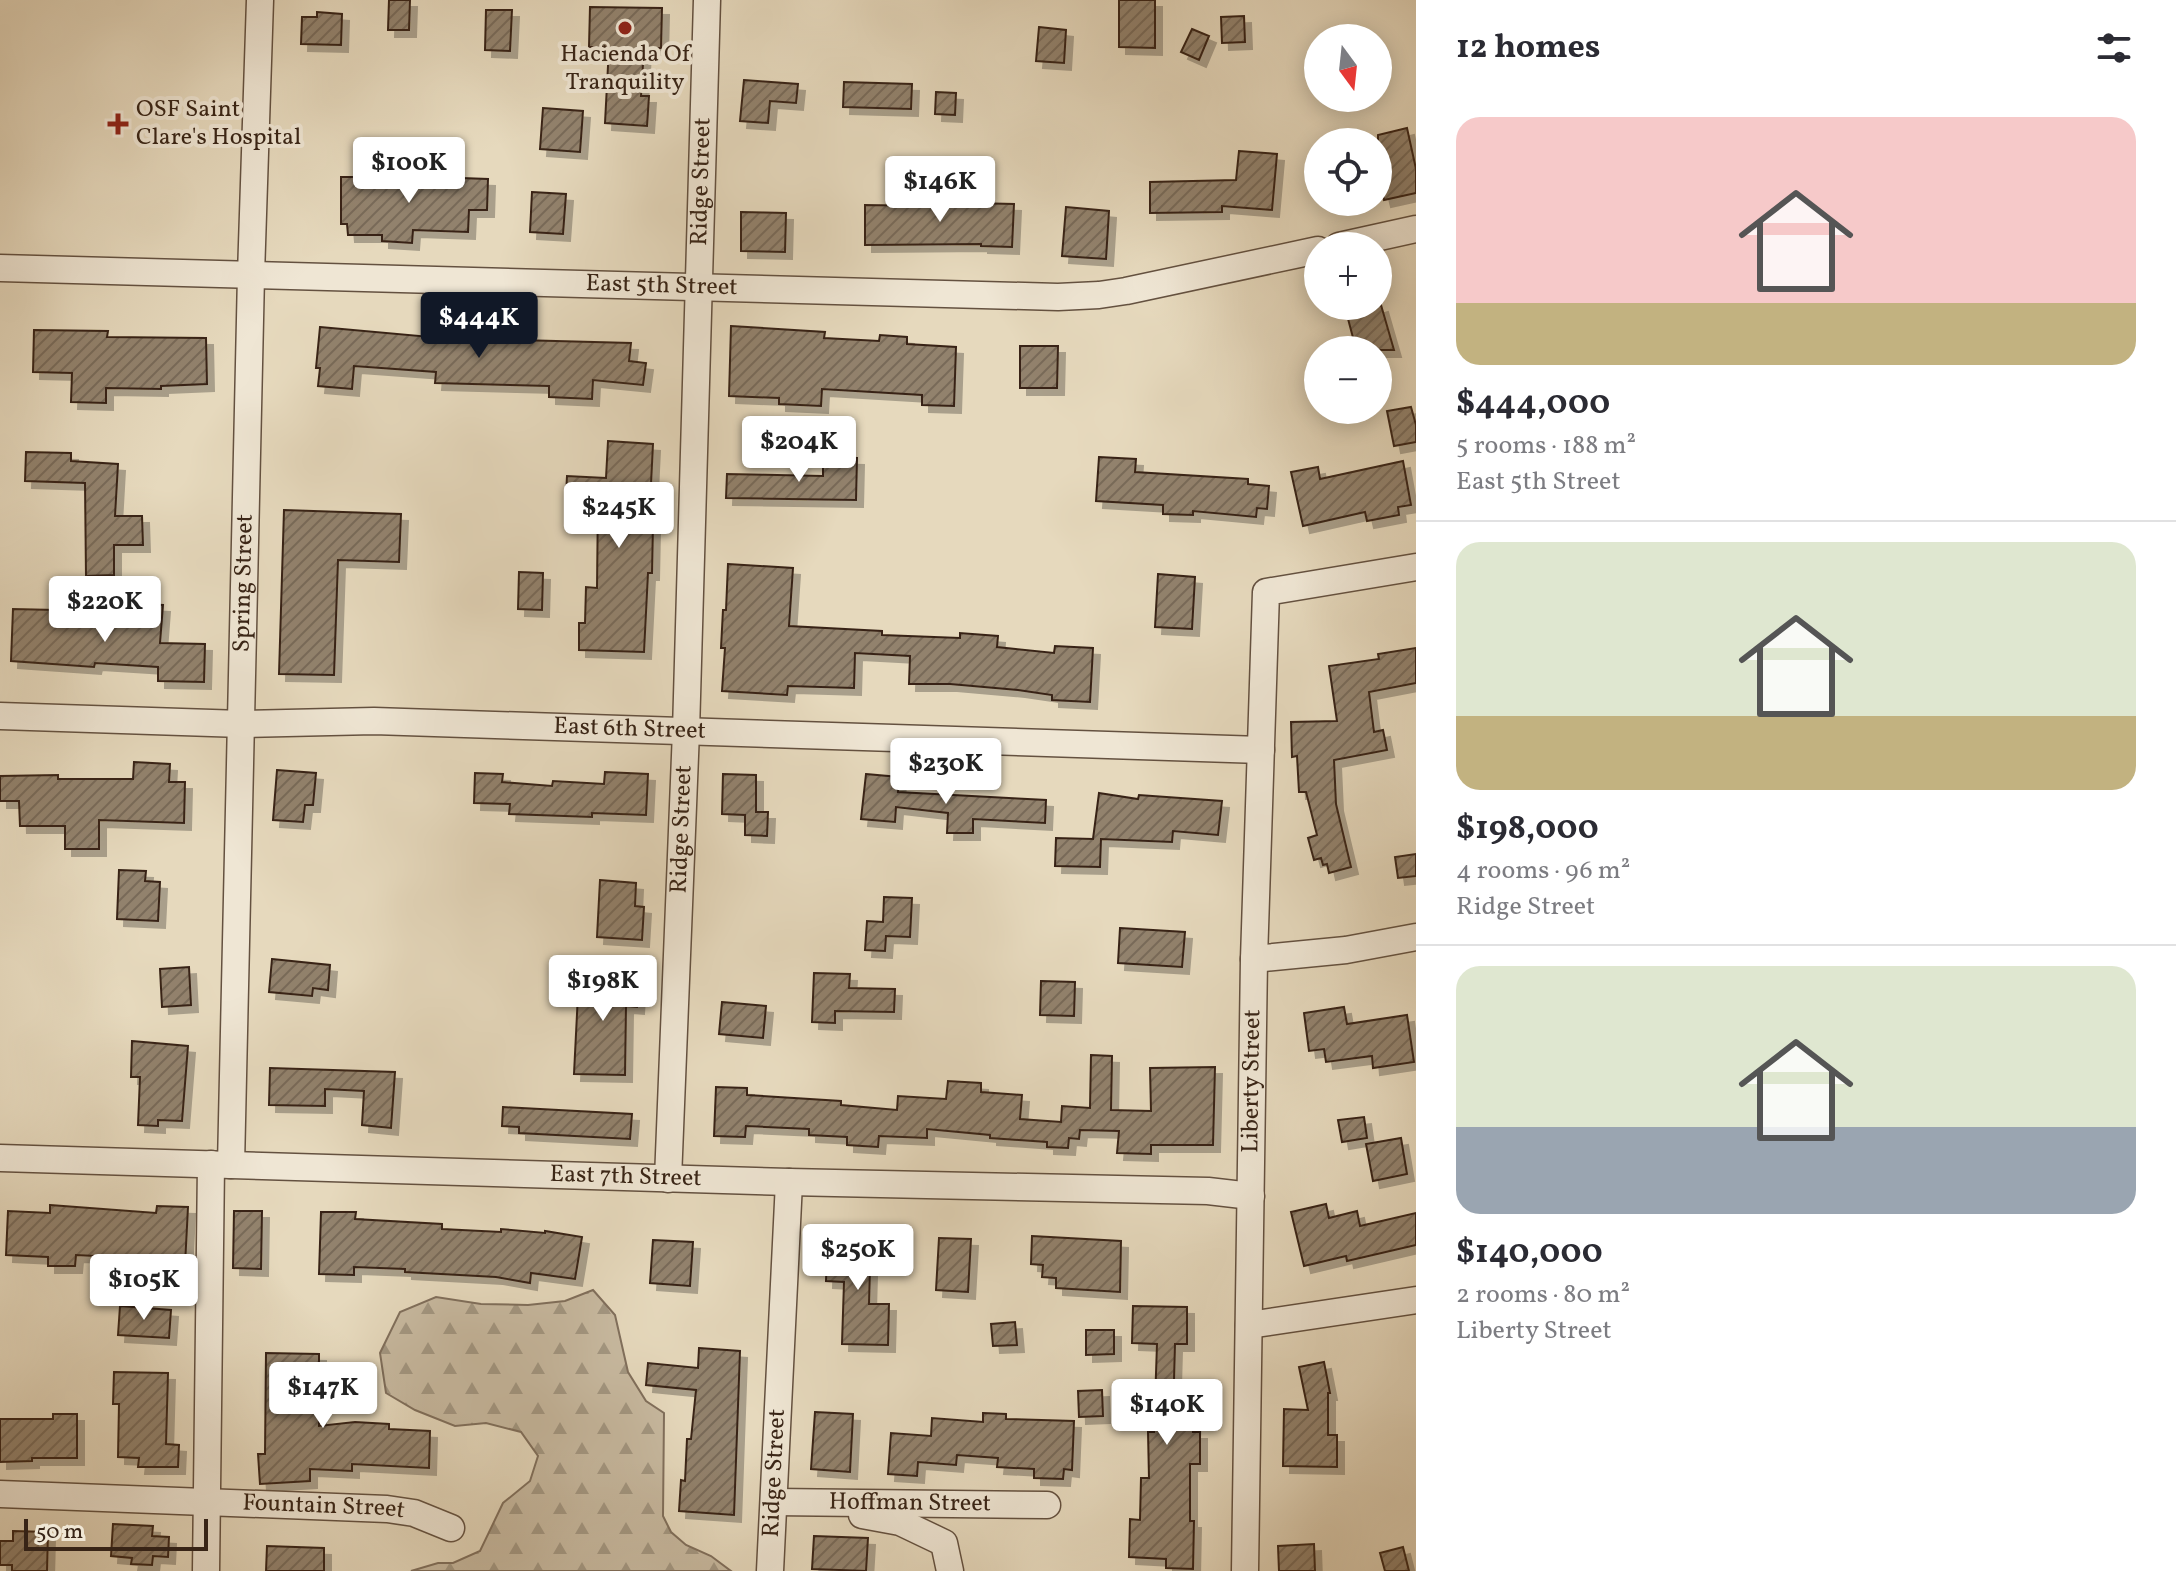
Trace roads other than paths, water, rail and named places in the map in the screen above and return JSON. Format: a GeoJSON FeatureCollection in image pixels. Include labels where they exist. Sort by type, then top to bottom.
{"type":"FeatureCollection","features":[{"type":"Feature","properties":{"kind":"street","name":"Spring Street"},"geometry":{"type":"LineString","coordinates":[[206,1571],[242,724],[260,0]]}},
{"type":"Feature","properties":{"kind":"street","name":"Ridge Street"},"geometry":{"type":"LineString","coordinates":[[668,1179],[686,731],[707,0]]}},
{"type":"Feature","properties":{"kind":"street"},"geometry":{"type":"LineString","coordinates":[[1392,234],[1416,229]]}},
{"type":"Feature","properties":{"kind":"street","name":"East 5th Street"},"geometry":{"type":"LineString","coordinates":[[0,268],[1058,297],[1099,295],[1304,253]]}},
{"type":"Feature","properties":{"kind":"street","name":"Liberty Street"},"geometry":{"type":"LineString","coordinates":[[1245,1571],[1254,959],[1266,592],[1416,567]]}},
{"type":"Feature","properties":{"kind":"street","name":"East 6th Street"},"geometry":{"type":"LineString","coordinates":[[0,716],[242,724],[374,721],[1261,750]]}},
{"type":"Feature","properties":{"kind":"street"},"geometry":{"type":"LineString","coordinates":[[1254,959],[1346,950],[1416,937]]}},
{"type":"Feature","properties":{"kind":"street","name":"East 7th Street"},"geometry":{"type":"LineString","coordinates":[[0,1158],[668,1179],[1208,1191],[1251,1196]]}},
{"type":"Feature","properties":{"kind":"street","name":"Ridge Street"},"geometry":{"type":"LineString","coordinates":[[770,1571],[789,1182]]}},
{"type":"Feature","properties":{"kind":"street"},"geometry":{"type":"LineString","coordinates":[[1249,1325],[1416,1300]]}},
{"type":"Feature","properties":{"kind":"street","name":"Fountain Street"},"geometry":{"type":"LineString","coordinates":[[0,1494],[387,1509],[414,1513],[451,1528]]}},
{"type":"Feature","properties":{"kind":"street"},"geometry":{"type":"LineString","coordinates":[[774,1502],[900,1522],[944,1543],[950,1571]]}},
{"type":"Feature","properties":{"kind":"street","name":"Hoffman Street"},"geometry":{"type":"LineString","coordinates":[[774,1502],[1047,1505]]}},
{"type":"Feature","properties":{"kind":"place","name":"Hacienda Of Tranquility"},"geometry":{"type":"Point","coordinates":[625,28]}},
{"type":"Feature","properties":{"kind":"place","name":"OSF Saint Clare's Hospital"},"geometry":{"type":"Point","coordinates":[118,124]}}]}
